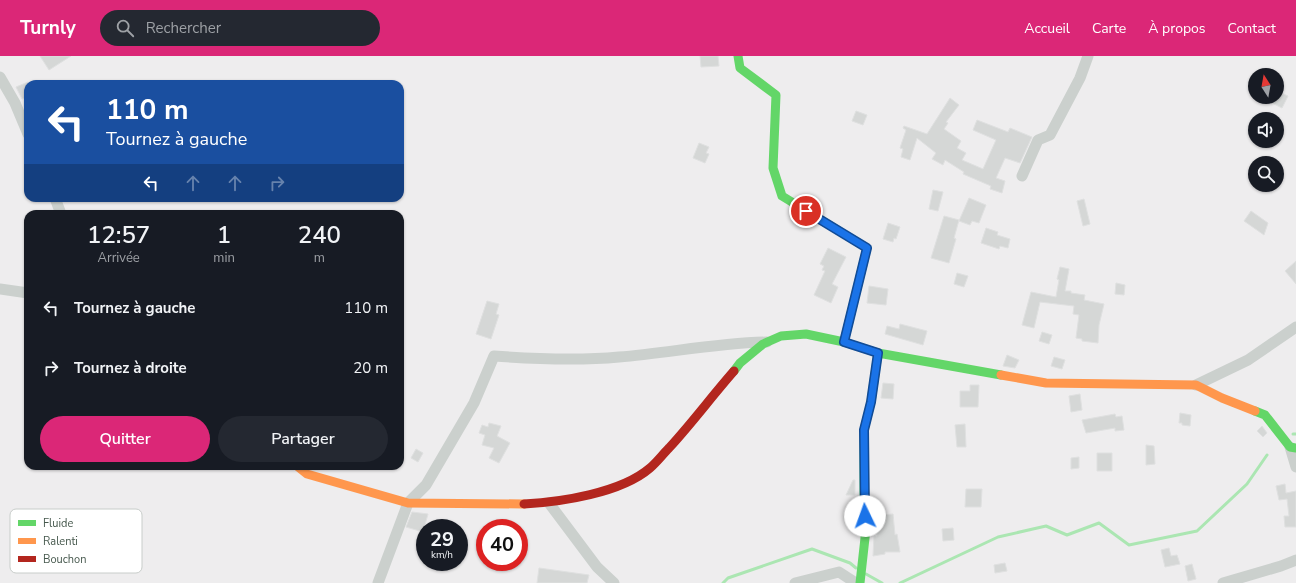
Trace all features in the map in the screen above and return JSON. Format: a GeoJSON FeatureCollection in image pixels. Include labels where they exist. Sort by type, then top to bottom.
{"type":"FeatureCollection","features":[{"type":"Feature","properties":{"kind":"street"},"geometry":{"type":"LineString","coordinates":[[738,56],[740,68],[776,95],[773,168],[782,196],[867,248],[844,342]]}},
{"type":"Feature","properties":{"kind":"street"},"geometry":{"type":"LineString","coordinates":[[1022,176],[1038,140],[1050,135],[1080,78],[1088,56]]}},
{"type":"Feature","properties":{"kind":"street"},"geometry":{"type":"LineString","coordinates":[[0,77],[15,103],[24,124]]}},
{"type":"Feature","properties":{"kind":"street"},"geometry":{"type":"LineString","coordinates":[[0,288],[24,292]]}},
{"type":"Feature","properties":{"kind":"street"},"geometry":{"type":"LineString","coordinates":[[1196,385],[1248,360],[1296,327]]}},
{"type":"Feature","properties":{"kind":"street"},"geometry":{"type":"LineString","coordinates":[[302,470],[307,474],[408,503],[513,505],[549,503],[597,494],[625,482],[650,468],[679,437],[740,363],[767,342],[781,336],[806,334],[844,342],[878,353],[1046,383],[1196,385],[1222,398],[1265,415],[1293,447],[1296,467]]}},
{"type":"Feature","properties":{"kind":"street"},"geometry":{"type":"LineString","coordinates":[[378,583],[408,503],[426,486],[474,403],[494,356],[552,360],[618,357],[744,343],[767,342]]}},
{"type":"Feature","properties":{"kind":"street"},"geometry":{"type":"LineString","coordinates":[[860,583],[866,529],[864,491],[864,430],[871,402],[878,353]]}},
{"type":"Feature","properties":{"kind":"street"},"geometry":{"type":"LineString","coordinates":[[549,503],[597,567],[614,583]]}},
{"type":"Feature","properties":{"kind":"street"},"geometry":{"type":"LineString","coordinates":[[1223,583],[1296,560]]}},
{"type":"Feature","properties":{"kind":"street"},"geometry":{"type":"LineString","coordinates":[[795,583],[839,572],[856,583]]}},
{"type":"Feature","properties":{"kind":"building"},"geometry":{"type":"Polygon","coordinates":[[[40,56],[71,56],[49,70],[40,56]]]}},
{"type":"Feature","properties":{"kind":"building"},"geometry":{"type":"Polygon","coordinates":[[[700,56],[718,56],[719,66],[701,67],[700,56]]]}},
{"type":"Feature","properties":{"kind":"building"},"geometry":{"type":"Polygon","coordinates":[[[24,84],[24,98],[22,99],[16,87],[24,84]]]}},
{"type":"Feature","properties":{"kind":"building"},"geometry":{"type":"Polygon","coordinates":[[[1284,94],[1288,96],[1284,104],[1284,94]]]}},
{"type":"Feature","properties":{"kind":"building"},"geometry":{"type":"Polygon","coordinates":[[[950,98],[959,105],[946,122],[948,123],[944,129],[961,141],[957,148],[966,153],[962,160],[983,169],[996,140],[973,130],[977,120],[1008,132],[1010,128],[1032,137],[1020,163],[1005,158],[996,178],[1005,181],[1002,193],[990,189],[991,186],[963,174],[964,172],[945,160],[943,165],[932,159],[936,153],[917,138],[910,160],[901,157],[903,149],[900,148],[906,130],[903,128],[904,126],[927,134],[950,98]]]}},
{"type":"Feature","properties":{"kind":"building"},"geometry":{"type":"Polygon","coordinates":[[[1274,104],[1284,104],[1282,108],[1274,104]]]}},
{"type":"Feature","properties":{"kind":"building"},"geometry":{"type":"Polygon","coordinates":[[[856,111],[867,115],[863,125],[852,121],[856,111]]]}},
{"type":"Feature","properties":{"kind":"building"},"geometry":{"type":"Polygon","coordinates":[[[699,143],[709,147],[706,153],[709,154],[705,163],[693,158],[699,143]]]}},
{"type":"Feature","properties":{"kind":"building"},"geometry":{"type":"Polygon","coordinates":[[[933,190],[943,192],[938,211],[929,209],[933,190]]]}},
{"type":"Feature","properties":{"kind":"building"},"geometry":{"type":"Polygon","coordinates":[[[969,198],[986,205],[979,223],[972,221],[970,225],[959,221],[969,198]]]}},
{"type":"Feature","properties":{"kind":"building"},"geometry":{"type":"Polygon","coordinates":[[[1084,199],[1090,224],[1083,226],[1077,201],[1084,199]]]}},
{"type":"Feature","properties":{"kind":"building"},"geometry":{"type":"Polygon","coordinates":[[[1251,211],[1268,223],[1264,235],[1244,221],[1251,211]]]}},
{"type":"Feature","properties":{"kind":"building"},"geometry":{"type":"Polygon","coordinates":[[[944,216],[959,220],[954,238],[956,239],[949,263],[931,258],[944,216]]]}},
{"type":"Feature","properties":{"kind":"building"},"geometry":{"type":"Polygon","coordinates":[[[888,223],[900,227],[896,239],[894,238],[893,242],[883,239],[888,223]]]}},
{"type":"Feature","properties":{"kind":"building"},"geometry":{"type":"Polygon","coordinates":[[[986,228],[998,232],[997,235],[1010,239],[1008,248],[1000,246],[999,249],[981,243],[986,228]]]}},
{"type":"Feature","properties":{"kind":"building"},"geometry":{"type":"Polygon","coordinates":[[[828,248],[846,257],[832,284],[838,287],[831,303],[814,295],[825,271],[822,270],[824,266],[820,264],[828,248]]]}},
{"type":"Feature","properties":{"kind":"building"},"geometry":{"type":"Polygon","coordinates":[[[1296,261],[1296,284],[1285,271],[1296,261]]]}},
{"type":"Feature","properties":{"kind":"building"},"geometry":{"type":"Polygon","coordinates":[[[1060,267],[1069,269],[1065,291],[1085,295],[1084,300],[1104,304],[1099,325],[1098,343],[1082,341],[1082,339],[1076,338],[1079,315],[1073,314],[1074,306],[1040,302],[1034,328],[1022,325],[1031,292],[1056,297],[1059,280],[1057,279],[1060,267]]]}},
{"type":"Feature","properties":{"kind":"building"},"geometry":{"type":"Polygon","coordinates":[[[957,273],[968,276],[964,287],[954,284],[957,273]]]}},
{"type":"Feature","properties":{"kind":"building"},"geometry":{"type":"Polygon","coordinates":[[[1116,283],[1125,285],[1124,295],[1115,294],[1116,283]]]}},
{"type":"Feature","properties":{"kind":"building"},"geometry":{"type":"Polygon","coordinates":[[[869,286],[888,289],[886,305],[867,303],[869,286]]]}},
{"type":"Feature","properties":{"kind":"building"},"geometry":{"type":"Polygon","coordinates":[[[487,301],[499,304],[496,314],[499,315],[491,339],[476,334],[487,301]]]}},
{"type":"Feature","properties":{"kind":"building"},"geometry":{"type":"Polygon","coordinates":[[[900,324],[927,331],[923,345],[885,334],[887,326],[899,329],[900,324]]]}},
{"type":"Feature","properties":{"kind":"building"},"geometry":{"type":"Polygon","coordinates":[[[1042,332],[1052,335],[1049,344],[1039,341],[1042,332]]]}},
{"type":"Feature","properties":{"kind":"building"},"geometry":{"type":"Polygon","coordinates":[[[1007,355],[1019,360],[1015,368],[1003,366],[1007,355]]]}},
{"type":"Feature","properties":{"kind":"building"},"geometry":{"type":"Polygon","coordinates":[[[1054,357],[1065,360],[1062,369],[1051,366],[1054,357]]]}},
{"type":"Feature","properties":{"kind":"building"},"geometry":{"type":"Polygon","coordinates":[[[883,383],[894,384],[893,399],[881,398],[883,383]]]}},
{"type":"Feature","properties":{"kind":"building"},"geometry":{"type":"Polygon","coordinates":[[[970,385],[979,385],[978,407],[960,407],[960,391],[970,391],[970,385]]]}},
{"type":"Feature","properties":{"kind":"building"},"geometry":{"type":"Polygon","coordinates":[[[1080,394],[1082,410],[1071,412],[1069,396],[1080,394]]]}},
{"type":"Feature","properties":{"kind":"building"},"geometry":{"type":"Polygon","coordinates":[[[1180,413],[1191,415],[1190,426],[1179,423],[1180,413]]]}},
{"type":"Feature","properties":{"kind":"building"},"geometry":{"type":"Polygon","coordinates":[[[1115,414],[1116,417],[1122,416],[1124,430],[1115,431],[1115,428],[1086,433],[1082,420],[1115,414]]]}},
{"type":"Feature","properties":{"kind":"building"},"geometry":{"type":"Polygon","coordinates":[[[489,423],[501,426],[497,436],[510,443],[499,463],[489,458],[494,448],[482,445],[485,435],[479,433],[482,425],[488,427],[489,423]]]}},
{"type":"Feature","properties":{"kind":"building"},"geometry":{"type":"Polygon","coordinates":[[[965,424],[966,447],[957,447],[955,425],[965,424]]]}},
{"type":"Feature","properties":{"kind":"building"},"geometry":{"type":"Polygon","coordinates":[[[1262,426],[1267,433],[1263,437],[1257,431],[1262,426]]]}},
{"type":"Feature","properties":{"kind":"building"},"geometry":{"type":"Polygon","coordinates":[[[1146,445],[1154,446],[1155,464],[1146,465],[1146,445]]]}},
{"type":"Feature","properties":{"kind":"building"},"geometry":{"type":"Polygon","coordinates":[[[416,449],[423,453],[418,462],[411,458],[416,449]]]}},
{"type":"Feature","properties":{"kind":"building"},"geometry":{"type":"Polygon","coordinates":[[[1097,453],[1112,453],[1112,471],[1097,471],[1097,453]]]}},
{"type":"Feature","properties":{"kind":"building"},"geometry":{"type":"Polygon","coordinates":[[[1079,457],[1079,468],[1071,469],[1071,458],[1079,457]]]}},
{"type":"Feature","properties":{"kind":"building"},"geometry":{"type":"Polygon","coordinates":[[[853,480],[855,480],[855,495],[846,495],[853,480]]]}},
{"type":"Feature","properties":{"kind":"building"},"geometry":{"type":"Polygon","coordinates":[[[1285,484],[1286,493],[1296,491],[1296,527],[1285,527],[1284,516],[1289,516],[1287,499],[1279,500],[1276,486],[1285,484]]]}},
{"type":"Feature","properties":{"kind":"building"},"geometry":{"type":"Polygon","coordinates":[[[966,489],[982,489],[981,507],[965,507],[966,489]]]}},
{"type":"Feature","properties":{"kind":"building"},"geometry":{"type":"Polygon","coordinates":[[[874,508],[882,508],[882,515],[893,514],[895,535],[897,534],[900,552],[885,552],[885,554],[873,556],[874,536],[877,536],[874,508]]]}},
{"type":"Feature","properties":{"kind":"building"},"geometry":{"type":"Polygon","coordinates":[[[412,512],[428,514],[427,519],[416,519],[416,530],[406,527],[412,512]]]}},
{"type":"Feature","properties":{"kind":"building"},"geometry":{"type":"Polygon","coordinates":[[[953,528],[954,540],[943,541],[942,529],[953,528]]]}},
{"type":"Feature","properties":{"kind":"building"},"geometry":{"type":"Polygon","coordinates":[[[1169,548],[1171,556],[1177,555],[1180,564],[1165,567],[1161,550],[1169,548]]]}},
{"type":"Feature","properties":{"kind":"building"},"geometry":{"type":"Polygon","coordinates":[[[1005,563],[1007,571],[995,573],[994,565],[1005,563]]]}},
{"type":"Feature","properties":{"kind":"building"},"geometry":{"type":"Polygon","coordinates":[[[1192,564],[1196,579],[1188,581],[1185,566],[1192,564]]]}},
{"type":"Feature","properties":{"kind":"building"},"geometry":{"type":"Polygon","coordinates":[[[539,568],[589,575],[587,583],[537,583],[539,568]]]}},
{"type":"Feature","properties":{"kind":"waterway"},"geometry":{"type":"LineString","coordinates":[[900,583],[998,537],[1046,526],[1067,535],[1099,523],[1129,545],[1197,531],[1247,484],[1267,455]]}},
{"type":"Feature","properties":{"kind":"waterway"},"geometry":{"type":"LineString","coordinates":[[723,583],[728,578],[812,549],[850,563],[856,568]]}},
{"type":"Feature","properties":{"kind":"waterway"},"geometry":{"type":"LineString","coordinates":[[866,574],[882,583]]}},
{"type":"Feature","properties":{"kind":"traffic: fast"},"geometry":{"type":"LineString","coordinates":[[738,56],[740,68],[776,95],[773,168],[782,196],[867,248],[844,342]]}},
{"type":"Feature","properties":{"kind":"traffic: fast"},"geometry":{"type":"LineString","coordinates":[[734,371],[740,363],[763,344],[781,336],[806,334],[844,342],[878,353],[1001,375]]}},
{"type":"Feature","properties":{"kind":"traffic: fast"},"geometry":{"type":"LineString","coordinates":[[860,583],[866,529],[864,491],[864,430],[871,402],[878,353]]}},
{"type":"Feature","properties":{"kind":"traffic: fast"},"geometry":{"type":"LineString","coordinates":[[1255,411],[1265,415],[1290,447],[1296,448]]}},
{"type":"Feature","properties":{"kind":"traffic: slow"},"geometry":{"type":"LineString","coordinates":[[1001,375],[1046,383],[1196,385],[1222,398],[1255,411]]}},
{"type":"Feature","properties":{"kind":"traffic: slow"},"geometry":{"type":"LineString","coordinates":[[302,470],[307,474],[408,503],[524,504]]}},
{"type":"Feature","properties":{"kind":"traffic: jam"},"geometry":{"type":"LineString","coordinates":[[524,504],[555,501],[590,495],[607,490],[638,477],[653,466],[734,371]]}},
{"type":"Feature","properties":{"kind":"route"},"geometry":{"type":"LineString","coordinates":[[806,211],[867,248],[844,342],[878,353],[876,375],[864,430],[865,516]]}}]}
